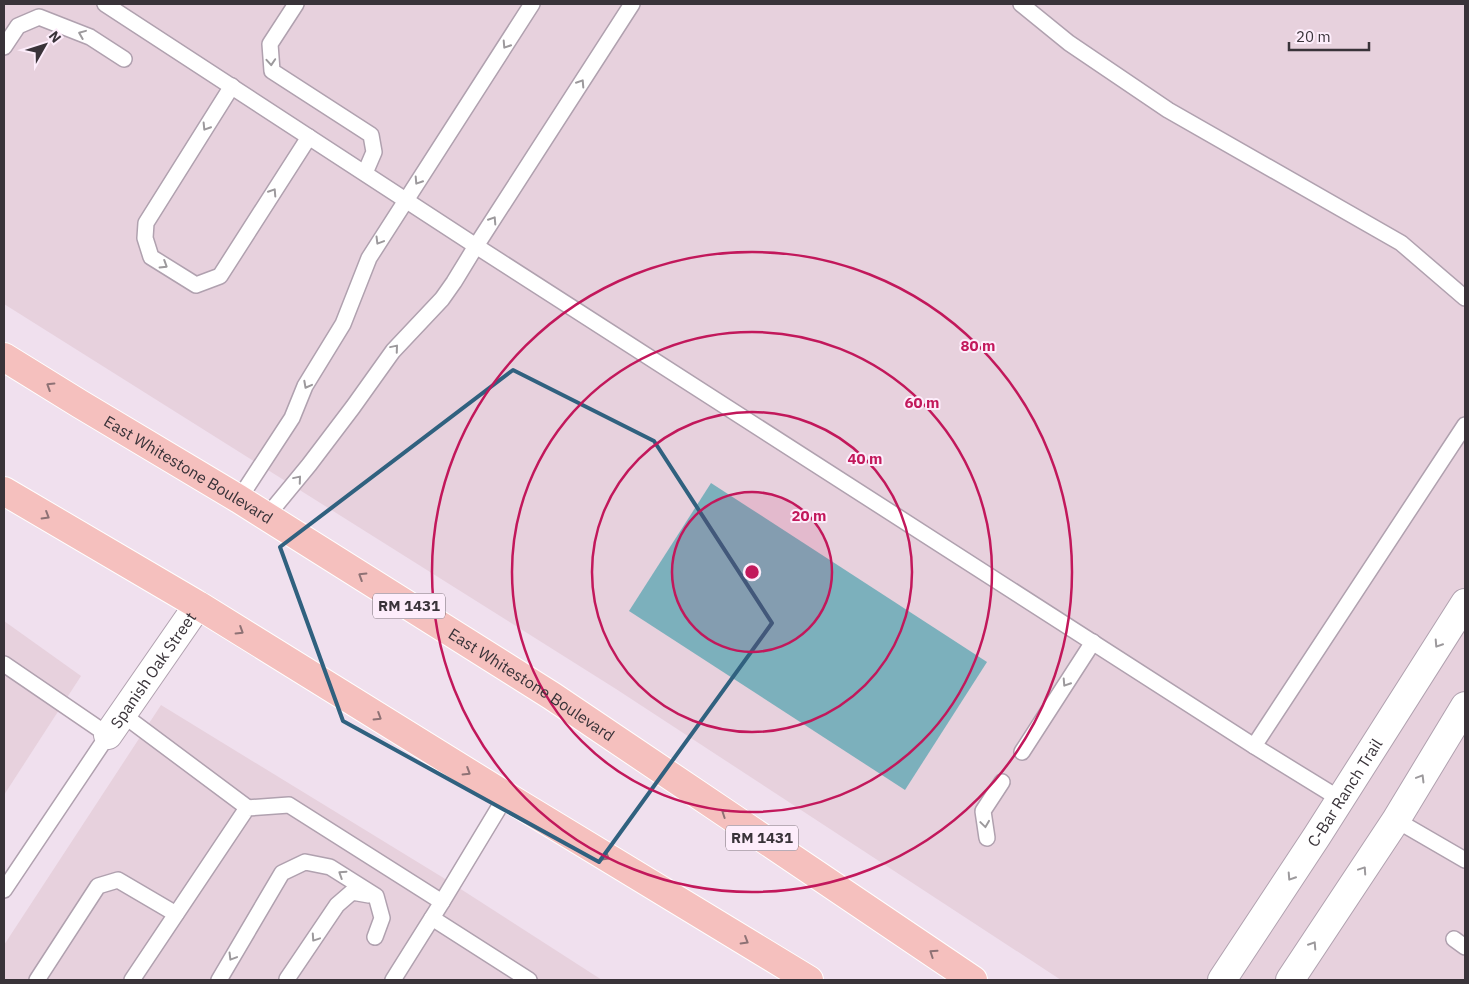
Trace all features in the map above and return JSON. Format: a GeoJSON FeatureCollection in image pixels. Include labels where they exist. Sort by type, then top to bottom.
{"type":"FeatureCollection","features":[{"type":"Feature","properties":{"kind":"main road","name":"East Whitestone Boulevard"},"geometry":{"type":"LineString","coordinates":[[4,357],[267,516],[552,696],[973,980]]}},
{"type":"Feature","properties":{"kind":"main road"},"geometry":{"type":"LineString","coordinates":[[4,491],[198,606],[809,980]]}},
{"type":"Feature","properties":{"kind":"street","name":"C-Bar Ranch Trail"},"geometry":{"type":"LineString","coordinates":[[1222,980],[1465,603]]}},
{"type":"Feature","properties":{"kind":"street","name":"Spanish Oak Street"},"geometry":{"type":"LineString","coordinates":[[115,724],[198,606]]}},
{"type":"Feature","properties":{"kind":"street"},"geometry":{"type":"LineString","coordinates":[[1290,980],[1396,820],[1465,706]]}},
{"type":"Feature","properties":{"kind":"lane"},"geometry":{"type":"LineString","coordinates":[[105,4],[476,246],[1254,746],[1340,799]]}},
{"type":"Feature","properties":{"kind":"lane"},"geometry":{"type":"LineString","coordinates":[[296,4],[270,44],[272,71],[371,135],[374,152],[364,173]]}},
{"type":"Feature","properties":{"kind":"lane"},"geometry":{"type":"LineString","coordinates":[[239,499],[292,418],[306,386],[343,324],[369,258],[532,4]]}},
{"type":"Feature","properties":{"kind":"lane"},"geometry":{"type":"LineString","coordinates":[[267,516],[309,465],[393,351],[442,299],[632,4]]}},
{"type":"Feature","properties":{"kind":"lane"},"geometry":{"type":"LineString","coordinates":[[1021,4],[1069,43],[1168,110],[1401,243],[1465,298]]}},
{"type":"Feature","properties":{"kind":"lane"},"geometry":{"type":"LineString","coordinates":[[4,47],[18,26],[39,17],[90,37],[124,59]]}},
{"type":"Feature","properties":{"kind":"lane"},"geometry":{"type":"LineString","coordinates":[[232,86],[146,223],[145,238],[151,257],[196,285],[220,276],[309,137]]}},
{"type":"Feature","properties":{"kind":"lane"},"geometry":{"type":"LineString","coordinates":[[1254,746],[1465,425]]}},
{"type":"Feature","properties":{"kind":"lane"},"geometry":{"type":"LineString","coordinates":[[1022,752],[1093,642]]}},
{"type":"Feature","properties":{"kind":"lane"},"geometry":{"type":"LineString","coordinates":[[4,664],[115,724],[248,808],[289,805],[442,902]]}},
{"type":"Feature","properties":{"kind":"lane"},"geometry":{"type":"LineString","coordinates":[[4,890],[115,724]]}},
{"type":"Feature","properties":{"kind":"lane"},"geometry":{"type":"LineString","coordinates":[[987,838],[983,811],[1002,782]]}},
{"type":"Feature","properties":{"kind":"lane"},"geometry":{"type":"LineString","coordinates":[[393,980],[506,796]]}},
{"type":"Feature","properties":{"kind":"lane"},"geometry":{"type":"LineString","coordinates":[[132,980],[248,808]]}},
{"type":"Feature","properties":{"kind":"lane"},"geometry":{"type":"LineString","coordinates":[[1396,820],[1465,860]]}},
{"type":"Feature","properties":{"kind":"lane"},"geometry":{"type":"LineString","coordinates":[[218,980],[282,873],[305,862],[330,867],[376,896],[382,918],[375,937]]}},
{"type":"Feature","properties":{"kind":"lane"},"geometry":{"type":"LineString","coordinates":[[37,980],[98,886],[118,880],[176,914]]}},
{"type":"Feature","properties":{"kind":"lane"},"geometry":{"type":"LineString","coordinates":[[287,979],[337,905],[352,892],[376,896]]}},
{"type":"Feature","properties":{"kind":"lane"},"geometry":{"type":"LineString","coordinates":[[432,918],[529,980]]}},
{"type":"Feature","properties":{"kind":"highlighted area"},"geometry":{"type":"Polygon","coordinates":[[[513,370],[654,441],[772,623],[599,862],[343,721],[280,547],[513,370]]]}},
{"type":"Feature","properties":{"kind":"shaded area"},"geometry":{"type":"Polygon","coordinates":[[[4,4],[1465,4],[1465,980],[1061,980],[616,689],[4,304],[4,4]]]}},
{"type":"Feature","properties":{"kind":"shaded area"},"geometry":{"type":"Polygon","coordinates":[[[4,621],[81,676],[4,795],[4,621]]]}},
{"type":"Feature","properties":{"kind":"shaded area"},"geometry":{"type":"Polygon","coordinates":[[[161,705],[442,877],[602,980],[4,980],[4,945],[161,705]]]}},
{"type":"Feature","properties":{"kind":"water"},"geometry":{"type":"Polygon","coordinates":[[[711,483],[987,662],[905,790],[629,611],[711,483]]]}}]}
